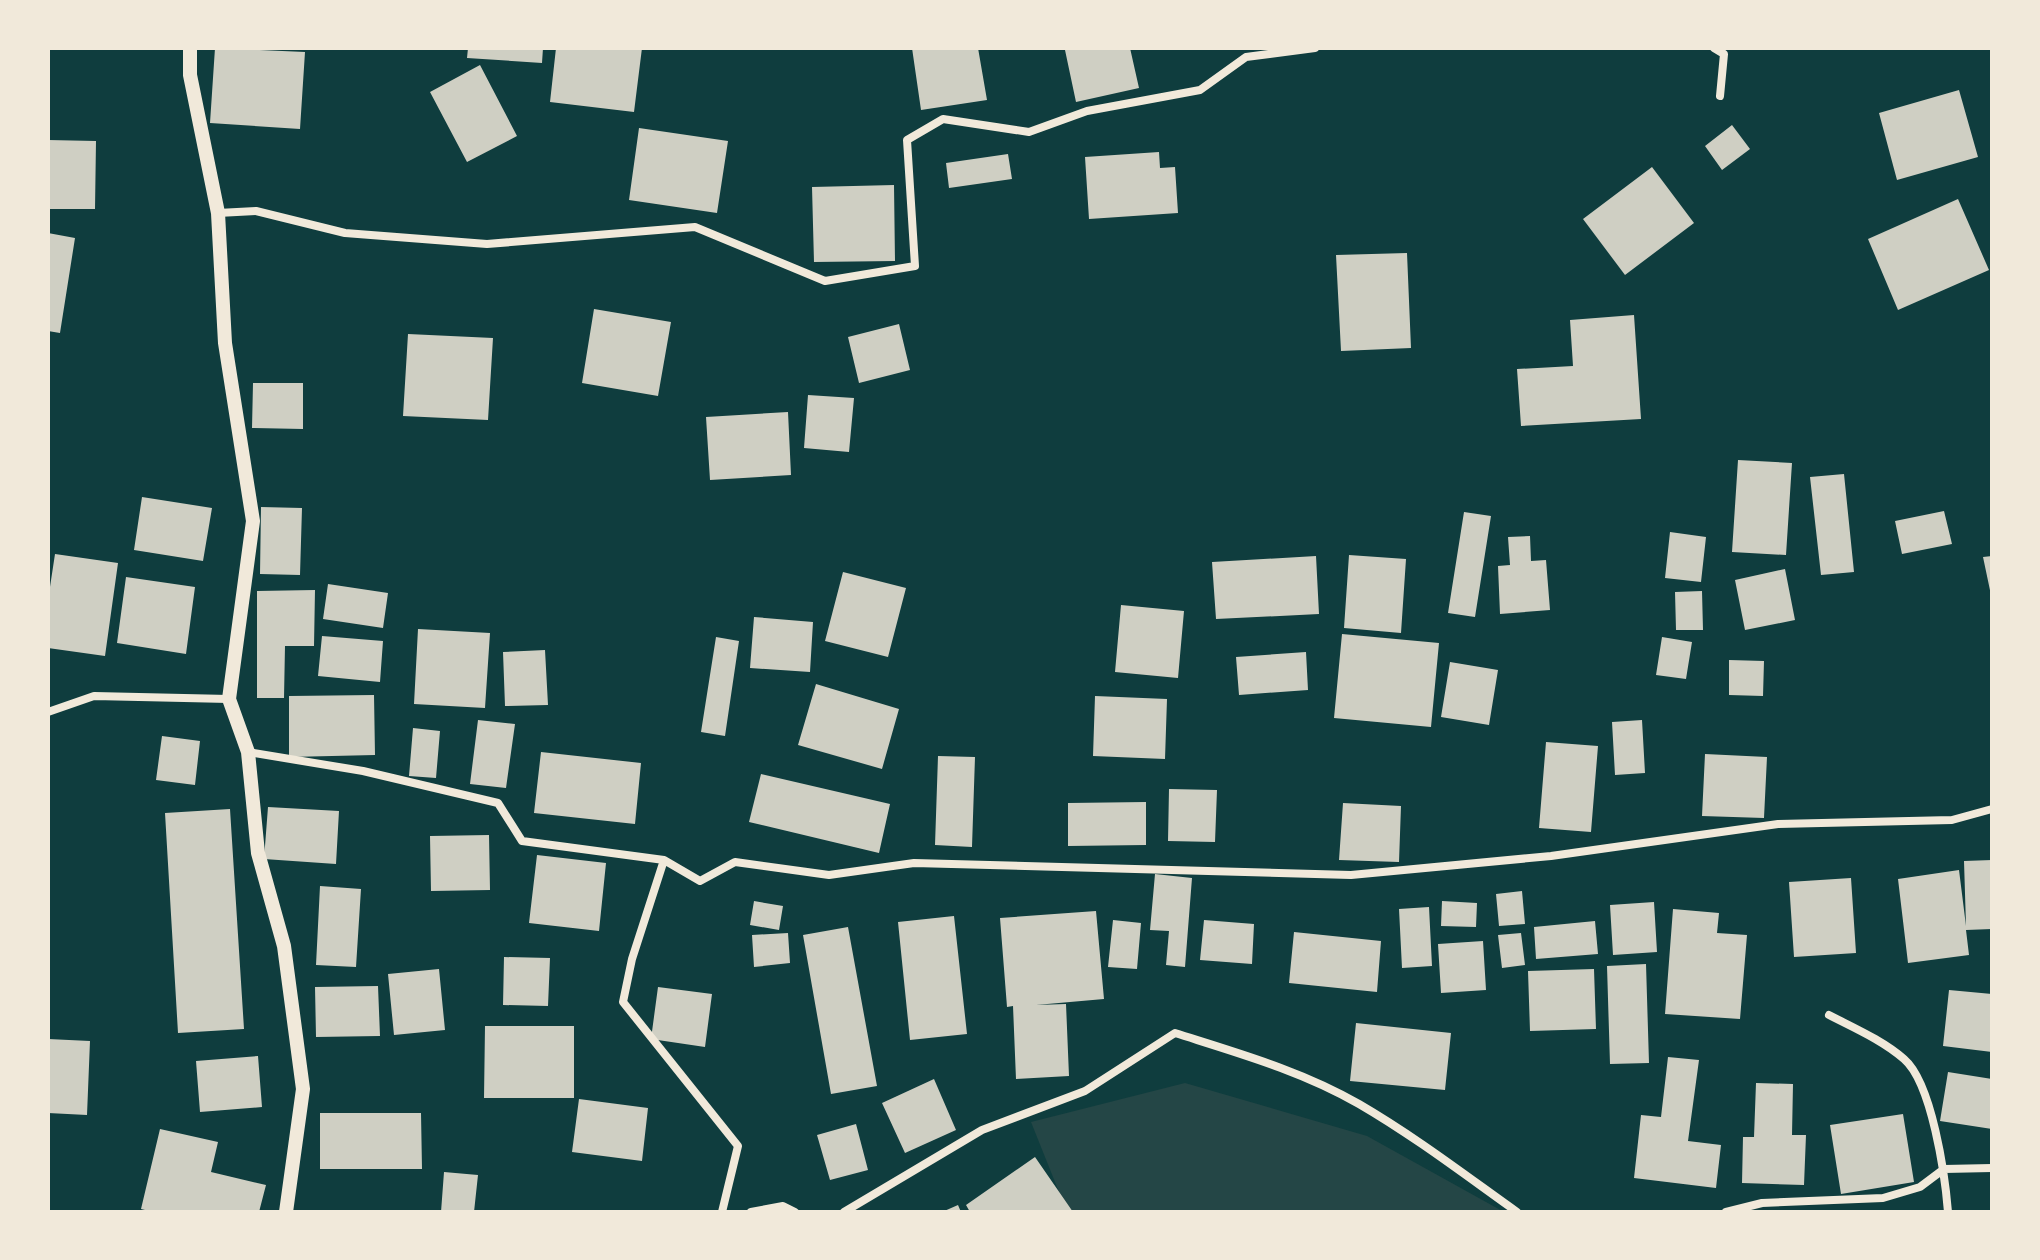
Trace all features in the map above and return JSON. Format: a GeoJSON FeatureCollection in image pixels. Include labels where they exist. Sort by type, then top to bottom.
{"type":"FeatureCollection","features":[{"type":"Feature","properties":{"kind":"street"},"geometry":{"type":"LineString","coordinates":[[190,48],[190,75],[218,213],[225,343],[253,521],[229,699],[248,752],[258,853],[284,946],[303,1089],[286,1212]]}},
{"type":"Feature","properties":{"kind":"street"},"geometry":{"type":"LineString","coordinates":[[218,213],[256,211],[345,233],[487,244],[695,227],[825,281],[915,266],[907,140],[943,119],[1029,132],[1087,111],[1200,90],[1246,57],[1315,48]]}},
{"type":"Feature","properties":{"kind":"street"},"geometry":{"type":"LineString","coordinates":[[1714,48],[1724,54],[1720,96]]}},
{"type":"Feature","properties":{"kind":"street"},"geometry":{"type":"LineString","coordinates":[[48,712],[94,696],[229,699]]}},
{"type":"Feature","properties":{"kind":"street"},"geometry":{"type":"LineString","coordinates":[[248,752],[363,771],[498,803],[522,841],[664,860],[700,881],[735,862],[829,875],[914,863],[1351,875],[1551,856],[1778,824],[1952,820],[1992,809]]}},
{"type":"Feature","properties":{"kind":"street"},"geometry":{"type":"LineString","coordinates":[[664,860],[632,959],[623,1002],[738,1146],[722,1212]]}},
{"type":"Feature","properties":{"kind":"street"},"geometry":{"type":"LineString","coordinates":[[1829,1015],[1887,1046],[1907,1061],[1923,1088],[1944,1169],[1948,1212]]}},
{"type":"Feature","properties":{"kind":"street"},"geometry":{"type":"LineString","coordinates":[[844,1212],[982,1130],[1085,1091],[1175,1033],[1277,1065],[1357,1103],[1420,1142],[1517,1212]]}},
{"type":"Feature","properties":{"kind":"street"},"geometry":{"type":"LineString","coordinates":[[1726,1212],[1762,1203],[1894,1196],[1920,1187],[1944,1169],[1992,1168]]}},
{"type":"Feature","properties":{"kind":"street"},"geometry":{"type":"LineString","coordinates":[[751,1212],[783,1206],[795,1212]]}},
{"type":"Feature","properties":{"kind":"shaded area"},"geometry":{"type":"Polygon","coordinates":[[[1185,1083],[1367,1136],[1504,1212],[1067,1212],[1031,1122],[1185,1083]]]}},
{"type":"Feature","properties":{"kind":"building"},"geometry":{"type":"Polygon","coordinates":[[[215,48],[305,52],[300,129],[210,123],[215,48]]]}},
{"type":"Feature","properties":{"kind":"building"},"geometry":{"type":"Polygon","coordinates":[[[468,48],[543,48],[542,63],[467,58],[468,48]]]}},
{"type":"Feature","properties":{"kind":"building"},"geometry":{"type":"Polygon","coordinates":[[[556,48],[642,48],[634,112],[550,102],[556,48]]]}},
{"type":"Feature","properties":{"kind":"building"},"geometry":{"type":"Polygon","coordinates":[[[912,48],[978,48],[987,100],[921,110],[912,48]]]}},
{"type":"Feature","properties":{"kind":"building"},"geometry":{"type":"Polygon","coordinates":[[[1130,48],[1139,88],[1076,102],[1065,50],[1130,48]]]}},
{"type":"Feature","properties":{"kind":"building"},"geometry":{"type":"Polygon","coordinates":[[[480,65],[517,136],[467,162],[430,92],[480,65]]]}},
{"type":"Feature","properties":{"kind":"building"},"geometry":{"type":"Polygon","coordinates":[[[1959,90],[1978,157],[1897,180],[1879,113],[1959,90]]]}},
{"type":"Feature","properties":{"kind":"building"},"geometry":{"type":"Polygon","coordinates":[[[1732,125],[1750,149],[1722,170],[1705,146],[1732,125]]]}},
{"type":"Feature","properties":{"kind":"building"},"geometry":{"type":"Polygon","coordinates":[[[639,128],[728,141],[717,213],[629,200],[639,128]]]}},
{"type":"Feature","properties":{"kind":"building"},"geometry":{"type":"Polygon","coordinates":[[[48,140],[96,141],[95,209],[48,209],[48,140]]]}},
{"type":"Feature","properties":{"kind":"building"},"geometry":{"type":"Polygon","coordinates":[[[1159,152],[1160,168],[1175,167],[1178,213],[1089,219],[1085,157],[1159,152]]]}},
{"type":"Feature","properties":{"kind":"building"},"geometry":{"type":"Polygon","coordinates":[[[1008,154],[1012,179],[949,188],[946,163],[1008,154]]]}},
{"type":"Feature","properties":{"kind":"building"},"geometry":{"type":"Polygon","coordinates":[[[1652,167],[1694,223],[1625,275],[1583,219],[1652,167]]]}},
{"type":"Feature","properties":{"kind":"building"},"geometry":{"type":"Polygon","coordinates":[[[894,185],[895,261],[814,262],[812,187],[894,185]]]}},
{"type":"Feature","properties":{"kind":"building"},"geometry":{"type":"Polygon","coordinates":[[[1958,199],[1989,270],[1898,310],[1868,239],[1958,199]]]}},
{"type":"Feature","properties":{"kind":"building"},"geometry":{"type":"Polygon","coordinates":[[[48,233],[75,238],[60,333],[48,331],[48,233]]]}},
{"type":"Feature","properties":{"kind":"building"},"geometry":{"type":"Polygon","coordinates":[[[1407,253],[1411,348],[1341,351],[1336,255],[1407,253]]]}},
{"type":"Feature","properties":{"kind":"building"},"geometry":{"type":"Polygon","coordinates":[[[594,309],[671,322],[658,396],[582,383],[594,309]]]}},
{"type":"Feature","properties":{"kind":"building"},"geometry":{"type":"Polygon","coordinates":[[[1634,315],[1641,419],[1521,426],[1517,369],[1573,366],[1570,320],[1634,315]]]}},
{"type":"Feature","properties":{"kind":"building"},"geometry":{"type":"Polygon","coordinates":[[[899,324],[910,370],[859,383],[848,337],[899,324]]]}},
{"type":"Feature","properties":{"kind":"building"},"geometry":{"type":"Polygon","coordinates":[[[408,334],[493,338],[488,420],[403,416],[408,334]]]}},
{"type":"Feature","properties":{"kind":"building"},"geometry":{"type":"Polygon","coordinates":[[[253,383],[303,383],[303,429],[252,428],[253,383]]]}},
{"type":"Feature","properties":{"kind":"building"},"geometry":{"type":"Polygon","coordinates":[[[808,395],[854,398],[849,452],[804,448],[808,395]]]}},
{"type":"Feature","properties":{"kind":"building"},"geometry":{"type":"Polygon","coordinates":[[[788,412],[791,475],[710,480],[706,417],[788,412]]]}},
{"type":"Feature","properties":{"kind":"building"},"geometry":{"type":"Polygon","coordinates":[[[1738,460],[1792,463],[1786,555],[1732,552],[1738,460]]]}},
{"type":"Feature","properties":{"kind":"building"},"geometry":{"type":"Polygon","coordinates":[[[1844,474],[1854,572],[1821,575],[1810,477],[1844,474]]]}},
{"type":"Feature","properties":{"kind":"building"},"geometry":{"type":"Polygon","coordinates":[[[142,497],[212,508],[203,561],[134,550],[142,497]]]}},
{"type":"Feature","properties":{"kind":"building"},"geometry":{"type":"Polygon","coordinates":[[[261,507],[302,508],[300,575],[260,574],[261,507]]]}},
{"type":"Feature","properties":{"kind":"building"},"geometry":{"type":"Polygon","coordinates":[[[1944,511],[1952,544],[1902,554],[1895,521],[1944,511]]]}},
{"type":"Feature","properties":{"kind":"building"},"geometry":{"type":"Polygon","coordinates":[[[1464,512],[1491,516],[1475,617],[1448,613],[1464,512]]]}},
{"type":"Feature","properties":{"kind":"building"},"geometry":{"type":"Polygon","coordinates":[[[1670,532],[1706,537],[1701,582],[1665,578],[1670,532]]]}},
{"type":"Feature","properties":{"kind":"building"},"geometry":{"type":"Polygon","coordinates":[[[1530,536],[1531,561],[1546,560],[1550,610],[1500,614],[1498,566],[1510,565],[1508,537],[1530,536]]]}},
{"type":"Feature","properties":{"kind":"building"},"geometry":{"type":"Polygon","coordinates":[[[55,554],[118,563],[105,656],[48,648],[48,600],[55,554]]]}},
{"type":"Feature","properties":{"kind":"building"},"geometry":{"type":"Polygon","coordinates":[[[1349,555],[1406,559],[1401,633],[1344,628],[1349,555]]]}},
{"type":"Feature","properties":{"kind":"building"},"geometry":{"type":"Polygon","coordinates":[[[1316,556],[1319,614],[1216,619],[1212,562],[1316,556]]]}},
{"type":"Feature","properties":{"kind":"building"},"geometry":{"type":"Polygon","coordinates":[[[1992,556],[1992,595],[1991,595],[1983,557],[1992,556]]]}},
{"type":"Feature","properties":{"kind":"building"},"geometry":{"type":"Polygon","coordinates":[[[1785,569],[1795,620],[1745,630],[1735,580],[1785,569]]]}},
{"type":"Feature","properties":{"kind":"building"},"geometry":{"type":"Polygon","coordinates":[[[843,572],[906,588],[888,657],[825,641],[843,572]]]}},
{"type":"Feature","properties":{"kind":"building"},"geometry":{"type":"Polygon","coordinates":[[[126,577],[195,587],[186,654],[117,643],[126,577]]]}},
{"type":"Feature","properties":{"kind":"building"},"geometry":{"type":"Polygon","coordinates":[[[328,584],[388,593],[383,628],[323,619],[328,584]]]}},
{"type":"Feature","properties":{"kind":"building"},"geometry":{"type":"Polygon","coordinates":[[[315,590],[314,646],[285,646],[284,698],[257,698],[257,591],[315,590]]]}},
{"type":"Feature","properties":{"kind":"building"},"geometry":{"type":"Polygon","coordinates":[[[1702,591],[1703,630],[1676,630],[1675,592],[1702,591]]]}},
{"type":"Feature","properties":{"kind":"building"},"geometry":{"type":"Polygon","coordinates":[[[1121,605],[1184,611],[1178,678],[1115,672],[1121,605]]]}},
{"type":"Feature","properties":{"kind":"building"},"geometry":{"type":"Polygon","coordinates":[[[754,617],[813,622],[810,672],[750,668],[754,617]]]}},
{"type":"Feature","properties":{"kind":"building"},"geometry":{"type":"Polygon","coordinates":[[[418,629],[490,633],[485,708],[414,704],[418,629]]]}},
{"type":"Feature","properties":{"kind":"building"},"geometry":{"type":"Polygon","coordinates":[[[1342,634],[1439,643],[1431,727],[1334,718],[1342,634]]]}},
{"type":"Feature","properties":{"kind":"building"},"geometry":{"type":"Polygon","coordinates":[[[322,636],[383,641],[380,682],[318,676],[322,636]]]}},
{"type":"Feature","properties":{"kind":"building"},"geometry":{"type":"Polygon","coordinates":[[[716,637],[739,641],[725,736],[701,732],[716,637]]]}},
{"type":"Feature","properties":{"kind":"building"},"geometry":{"type":"Polygon","coordinates":[[[1662,637],[1692,642],[1686,679],[1656,675],[1662,637]]]}},
{"type":"Feature","properties":{"kind":"building"},"geometry":{"type":"Polygon","coordinates":[[[545,650],[548,705],[505,706],[503,652],[545,650]]]}},
{"type":"Feature","properties":{"kind":"building"},"geometry":{"type":"Polygon","coordinates":[[[1306,652],[1308,690],[1239,695],[1236,657],[1306,652]]]}},
{"type":"Feature","properties":{"kind":"building"},"geometry":{"type":"Polygon","coordinates":[[[1729,660],[1764,661],[1763,696],[1729,695],[1729,660]]]}},
{"type":"Feature","properties":{"kind":"building"},"geometry":{"type":"Polygon","coordinates":[[[1450,662],[1498,670],[1489,725],[1441,717],[1450,662]]]}},
{"type":"Feature","properties":{"kind":"building"},"geometry":{"type":"Polygon","coordinates":[[[816,684],[899,709],[882,769],[798,745],[816,684]]]}},
{"type":"Feature","properties":{"kind":"building"},"geometry":{"type":"Polygon","coordinates":[[[374,695],[375,755],[289,757],[289,696],[374,695]]]}},
{"type":"Feature","properties":{"kind":"building"},"geometry":{"type":"Polygon","coordinates":[[[1095,696],[1167,699],[1165,759],[1093,756],[1095,696]]]}},
{"type":"Feature","properties":{"kind":"building"},"geometry":{"type":"Polygon","coordinates":[[[478,720],[515,724],[506,788],[470,784],[478,720]]]}},
{"type":"Feature","properties":{"kind":"building"},"geometry":{"type":"Polygon","coordinates":[[[1642,720],[1645,773],[1615,775],[1612,722],[1642,720]]]}},
{"type":"Feature","properties":{"kind":"building"},"geometry":{"type":"Polygon","coordinates":[[[413,728],[440,731],[436,778],[409,776],[413,728]]]}},
{"type":"Feature","properties":{"kind":"building"},"geometry":{"type":"Polygon","coordinates":[[[162,736],[200,741],[195,785],[156,780],[162,736]]]}},
{"type":"Feature","properties":{"kind":"building"},"geometry":{"type":"Polygon","coordinates":[[[1546,742],[1598,746],[1591,832],[1539,828],[1546,742]]]}},
{"type":"Feature","properties":{"kind":"building"},"geometry":{"type":"Polygon","coordinates":[[[541,752],[641,763],[635,824],[534,813],[541,752]]]}},
{"type":"Feature","properties":{"kind":"building"},"geometry":{"type":"Polygon","coordinates":[[[1705,754],[1767,757],[1764,818],[1702,816],[1705,754]]]}},
{"type":"Feature","properties":{"kind":"building"},"geometry":{"type":"Polygon","coordinates":[[[938,756],[975,757],[972,847],[935,845],[938,756]]]}},
{"type":"Feature","properties":{"kind":"building"},"geometry":{"type":"Polygon","coordinates":[[[761,774],[890,804],[879,853],[749,822],[761,774]]]}},
{"type":"Feature","properties":{"kind":"building"},"geometry":{"type":"Polygon","coordinates":[[[1169,789],[1217,790],[1215,842],[1168,841],[1169,789]]]}},
{"type":"Feature","properties":{"kind":"building"},"geometry":{"type":"Polygon","coordinates":[[[1146,802],[1146,845],[1068,846],[1068,803],[1146,802]]]}},
{"type":"Feature","properties":{"kind":"building"},"geometry":{"type":"Polygon","coordinates":[[[1343,803],[1401,806],[1399,862],[1339,860],[1343,803]]]}},
{"type":"Feature","properties":{"kind":"building"},"geometry":{"type":"Polygon","coordinates":[[[268,807],[339,811],[336,864],[264,859],[268,807]]]}},
{"type":"Feature","properties":{"kind":"building"},"geometry":{"type":"Polygon","coordinates":[[[230,809],[244,1029],[178,1033],[165,813],[230,809]]]}},
{"type":"Feature","properties":{"kind":"building"},"geometry":{"type":"Polygon","coordinates":[[[489,835],[490,890],[431,891],[430,836],[489,835]]]}},
{"type":"Feature","properties":{"kind":"building"},"geometry":{"type":"Polygon","coordinates":[[[537,855],[606,863],[599,931],[529,923],[537,855]]]}},
{"type":"Feature","properties":{"kind":"building"},"geometry":{"type":"Polygon","coordinates":[[[1992,860],[1992,929],[1966,930],[1969,955],[1908,963],[1898,879],[1959,870],[1966,926],[1964,861],[1992,860]]]}},
{"type":"Feature","properties":{"kind":"building"},"geometry":{"type":"Polygon","coordinates":[[[1155,874],[1192,878],[1185,967],[1166,965],[1169,931],[1150,930],[1155,874]]]}},
{"type":"Feature","properties":{"kind":"building"},"geometry":{"type":"Polygon","coordinates":[[[1851,878],[1856,953],[1794,957],[1789,882],[1851,878]]]}},
{"type":"Feature","properties":{"kind":"building"},"geometry":{"type":"Polygon","coordinates":[[[320,886],[361,889],[356,967],[316,965],[320,886]]]}},
{"type":"Feature","properties":{"kind":"building"},"geometry":{"type":"Polygon","coordinates":[[[1522,891],[1525,924],[1499,926],[1496,894],[1522,891]]]}},
{"type":"Feature","properties":{"kind":"building"},"geometry":{"type":"Polygon","coordinates":[[[754,901],[783,906],[779,930],[750,925],[754,901]]]}},
{"type":"Feature","properties":{"kind":"building"},"geometry":{"type":"Polygon","coordinates":[[[1442,901],[1477,903],[1476,927],[1441,926],[1442,901]]]}},
{"type":"Feature","properties":{"kind":"building"},"geometry":{"type":"Polygon","coordinates":[[[1654,902],[1657,952],[1613,955],[1610,905],[1654,902]]]}},
{"type":"Feature","properties":{"kind":"building"},"geometry":{"type":"Polygon","coordinates":[[[1429,907],[1432,966],[1402,968],[1399,909],[1429,907]]]}},
{"type":"Feature","properties":{"kind":"building"},"geometry":{"type":"Polygon","coordinates":[[[1673,909],[1719,913],[1717,933],[1747,935],[1740,1019],[1665,1014],[1673,909]]]}},
{"type":"Feature","properties":{"kind":"building"},"geometry":{"type":"Polygon","coordinates":[[[1096,911],[1104,999],[1036,1005],[1066,1004],[1069,1076],[1016,1079],[1013,1006],[1007,1007],[1000,918],[1096,911]]]}},
{"type":"Feature","properties":{"kind":"building"},"geometry":{"type":"Polygon","coordinates":[[[954,916],[967,1034],[910,1040],[898,922],[954,916]]]}},
{"type":"Feature","properties":{"kind":"building"},"geometry":{"type":"Polygon","coordinates":[[[1113,920],[1141,923],[1137,969],[1108,967],[1113,920]]]}},
{"type":"Feature","properties":{"kind":"building"},"geometry":{"type":"Polygon","coordinates":[[[1204,920],[1254,924],[1252,964],[1200,960],[1204,920]]]}},
{"type":"Feature","properties":{"kind":"building"},"geometry":{"type":"Polygon","coordinates":[[[1595,921],[1598,954],[1536,959],[1534,927],[1595,921]]]}},
{"type":"Feature","properties":{"kind":"building"},"geometry":{"type":"Polygon","coordinates":[[[848,927],[877,1086],[831,1094],[803,935],[848,927]]]}},
{"type":"Feature","properties":{"kind":"building"},"geometry":{"type":"Polygon","coordinates":[[[1294,932],[1381,941],[1377,992],[1289,983],[1294,932]]]}},
{"type":"Feature","properties":{"kind":"building"},"geometry":{"type":"Polygon","coordinates":[[[788,933],[790,963],[754,967],[752,935],[788,933]]]}},
{"type":"Feature","properties":{"kind":"building"},"geometry":{"type":"Polygon","coordinates":[[[1521,933],[1525,965],[1502,968],[1498,935],[1521,933]]]}},
{"type":"Feature","properties":{"kind":"building"},"geometry":{"type":"Polygon","coordinates":[[[1483,941],[1486,990],[1441,993],[1438,944],[1483,941]]]}},
{"type":"Feature","properties":{"kind":"building"},"geometry":{"type":"Polygon","coordinates":[[[504,957],[550,958],[548,1006],[503,1005],[504,957]]]}},
{"type":"Feature","properties":{"kind":"building"},"geometry":{"type":"Polygon","coordinates":[[[1646,964],[1649,1063],[1610,1064],[1607,966],[1646,964]]]}},
{"type":"Feature","properties":{"kind":"building"},"geometry":{"type":"Polygon","coordinates":[[[439,969],[445,1030],[394,1035],[388,974],[439,969]]]}},
{"type":"Feature","properties":{"kind":"building"},"geometry":{"type":"Polygon","coordinates":[[[1594,969],[1596,1029],[1530,1031],[1528,971],[1594,969]]]}},
{"type":"Feature","properties":{"kind":"building"},"geometry":{"type":"Polygon","coordinates":[[[378,986],[380,1036],[316,1037],[315,987],[378,986]]]}},
{"type":"Feature","properties":{"kind":"building"},"geometry":{"type":"Polygon","coordinates":[[[658,987],[712,994],[705,1047],[651,1039],[658,987]]]}},
{"type":"Feature","properties":{"kind":"building"},"geometry":{"type":"Polygon","coordinates":[[[1949,990],[1992,994],[1992,1052],[1943,1046],[1949,990]]]}},
{"type":"Feature","properties":{"kind":"building"},"geometry":{"type":"Polygon","coordinates":[[[1356,1023],[1451,1033],[1445,1090],[1350,1081],[1356,1023]]]}},
{"type":"Feature","properties":{"kind":"building"},"geometry":{"type":"Polygon","coordinates":[[[485,1026],[574,1026],[574,1098],[484,1098],[485,1026]]]}},
{"type":"Feature","properties":{"kind":"building"},"geometry":{"type":"Polygon","coordinates":[[[48,1039],[90,1041],[87,1115],[48,1113],[48,1039]]]}},
{"type":"Feature","properties":{"kind":"building"},"geometry":{"type":"Polygon","coordinates":[[[258,1056],[262,1107],[200,1112],[196,1061],[258,1056]]]}},
{"type":"Feature","properties":{"kind":"building"},"geometry":{"type":"Polygon","coordinates":[[[1668,1057],[1699,1060],[1688,1141],[1721,1145],[1716,1188],[1634,1178],[1641,1115],[1661,1117],[1668,1057]]]}},
{"type":"Feature","properties":{"kind":"building"},"geometry":{"type":"Polygon","coordinates":[[[1948,1072],[1992,1079],[1992,1129],[1940,1121],[1948,1072]]]}},
{"type":"Feature","properties":{"kind":"building"},"geometry":{"type":"Polygon","coordinates":[[[934,1079],[956,1130],[905,1153],[882,1103],[934,1079]]]}},
{"type":"Feature","properties":{"kind":"building"},"geometry":{"type":"Polygon","coordinates":[[[1756,1083],[1793,1084],[1792,1135],[1806,1135],[1804,1185],[1742,1183],[1743,1137],[1754,1137],[1756,1083]]]}},
{"type":"Feature","properties":{"kind":"building"},"geometry":{"type":"Polygon","coordinates":[[[579,1099],[648,1108],[642,1161],[572,1152],[579,1099]]]}},
{"type":"Feature","properties":{"kind":"building"},"geometry":{"type":"Polygon","coordinates":[[[320,1113],[421,1113],[422,1169],[320,1169],[320,1113]]]}},
{"type":"Feature","properties":{"kind":"building"},"geometry":{"type":"Polygon","coordinates":[[[1903,1114],[1914,1182],[1841,1194],[1830,1125],[1903,1114]]]}},
{"type":"Feature","properties":{"kind":"building"},"geometry":{"type":"Polygon","coordinates":[[[856,1124],[868,1170],[830,1180],[817,1135],[856,1124]]]}},
{"type":"Feature","properties":{"kind":"building"},"geometry":{"type":"Polygon","coordinates":[[[160,1129],[218,1142],[211,1172],[266,1185],[259,1212],[153,1212],[141,1209],[160,1129]]]}},
{"type":"Feature","properties":{"kind":"building"},"geometry":{"type":"Polygon","coordinates":[[[1035,1157],[1073,1212],[970,1212],[966,1205],[1035,1157]]]}},
{"type":"Feature","properties":{"kind":"building"},"geometry":{"type":"Polygon","coordinates":[[[444,1172],[478,1175],[474,1212],[441,1212],[444,1172]]]}},
{"type":"Feature","properties":{"kind":"building"},"geometry":{"type":"Polygon","coordinates":[[[958,1205],[961,1212],[942,1212],[958,1205]]]}}]}
